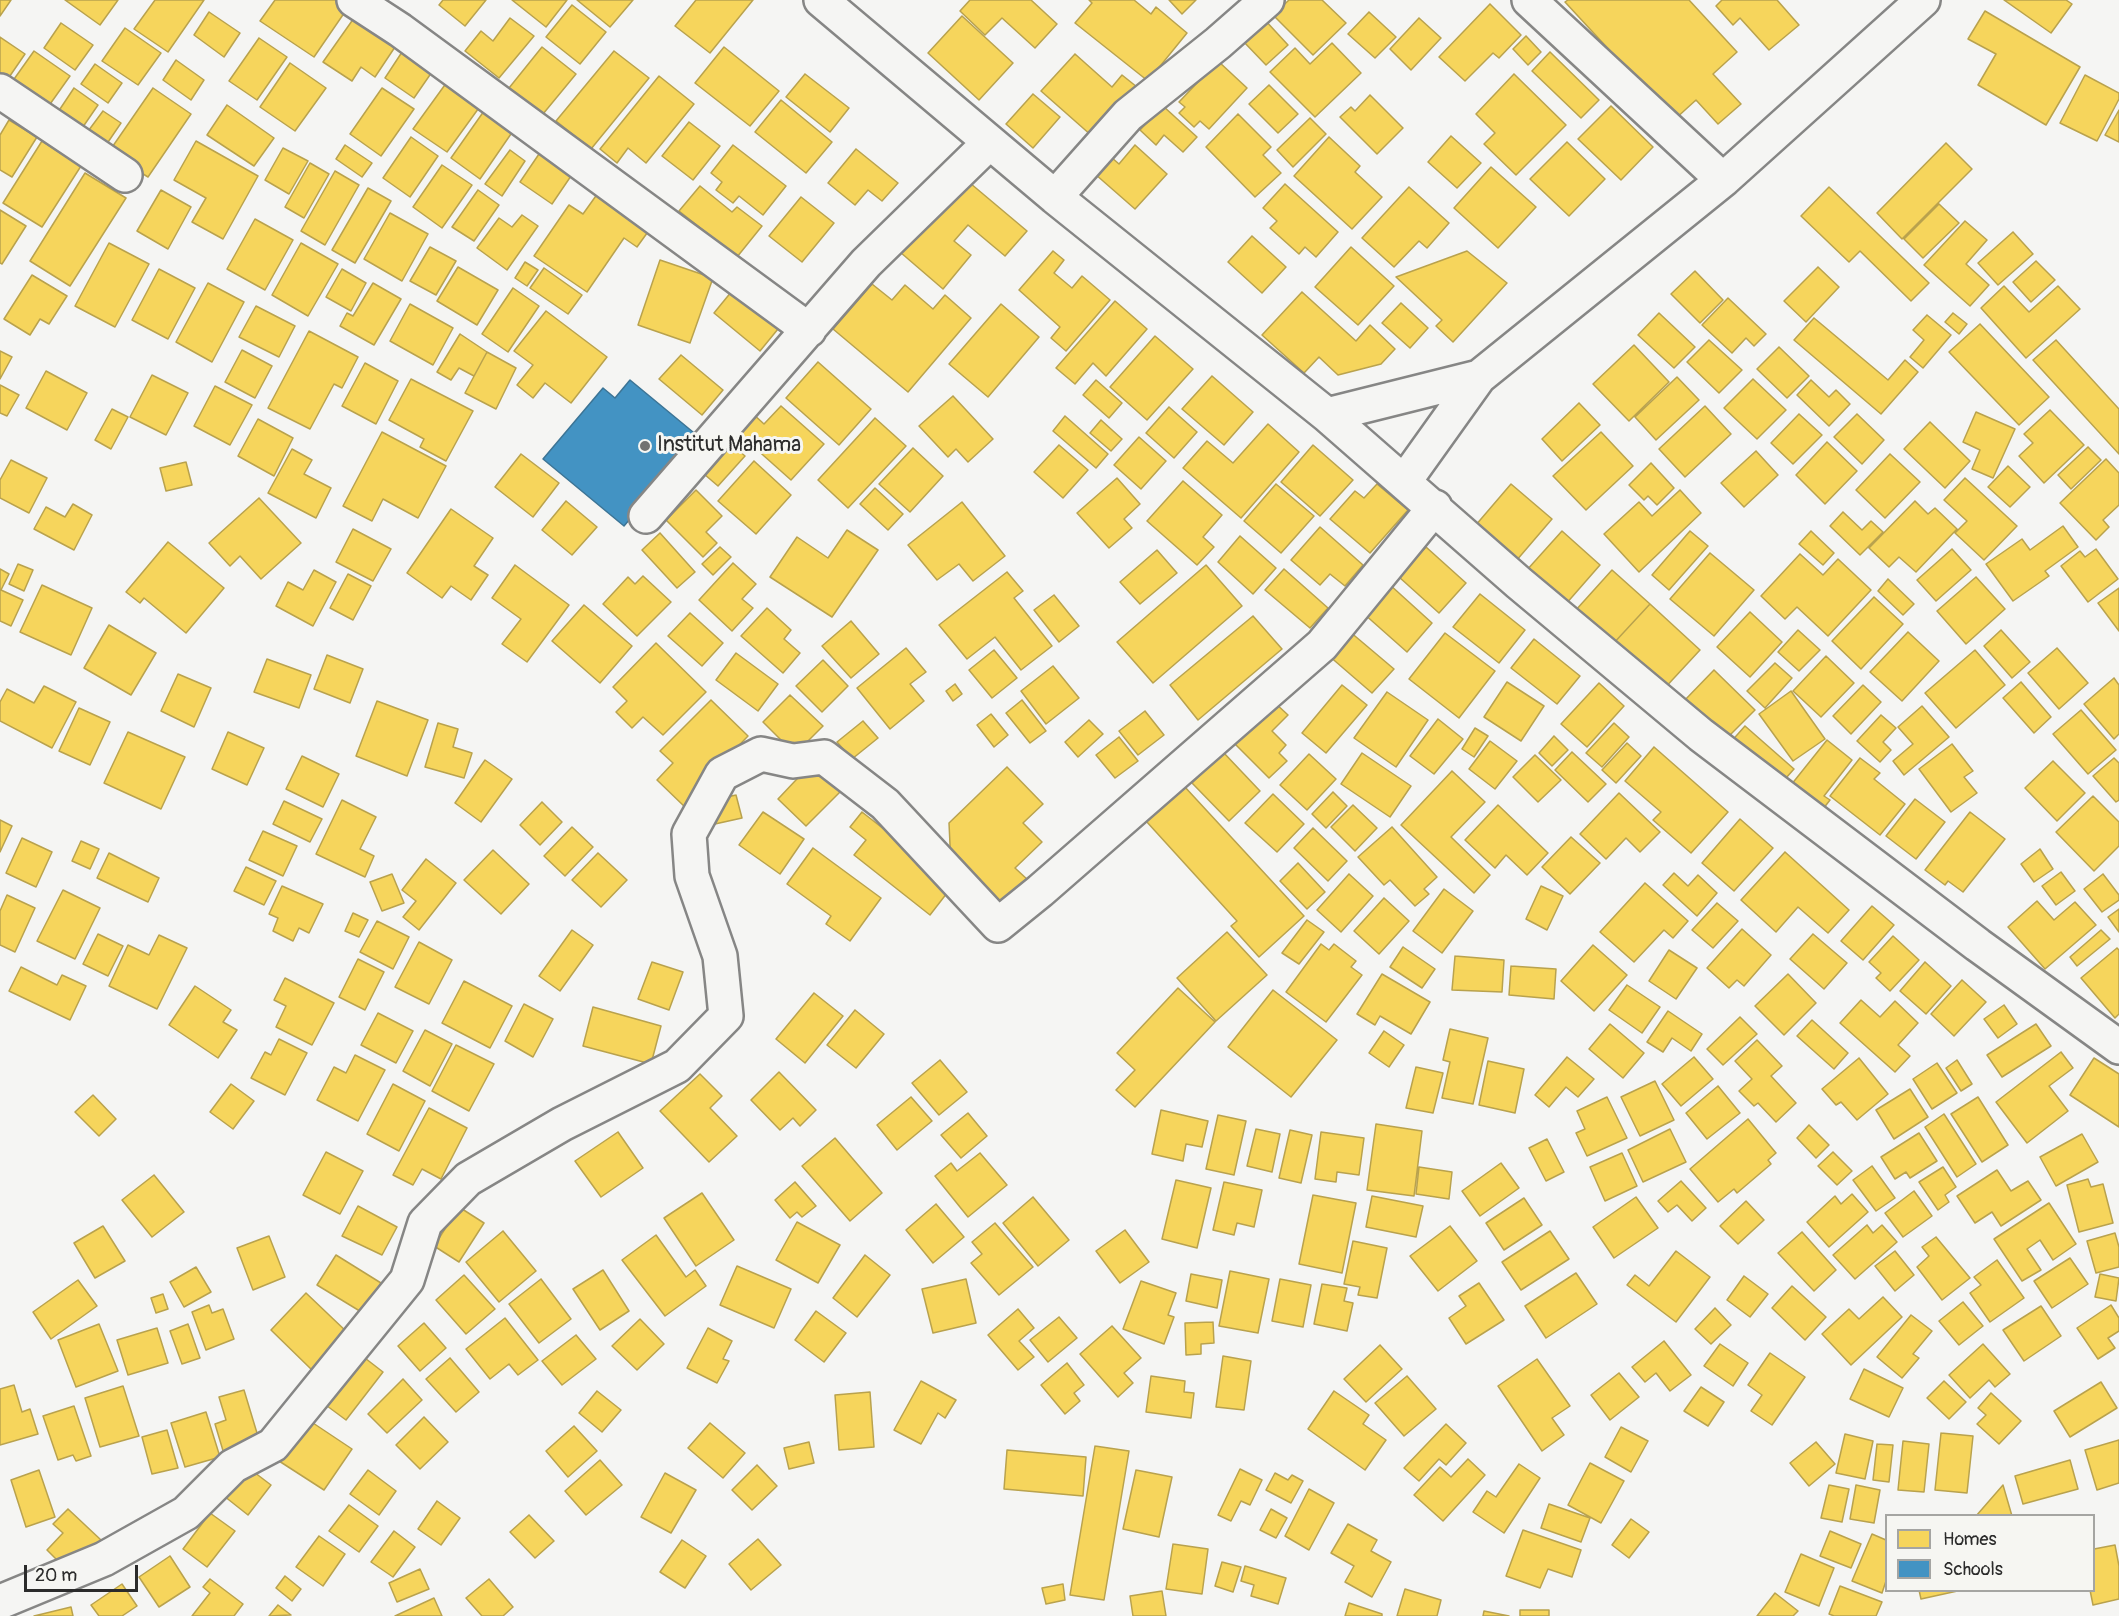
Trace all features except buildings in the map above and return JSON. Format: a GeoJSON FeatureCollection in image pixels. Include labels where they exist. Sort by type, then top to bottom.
{"type":"FeatureCollection","features":[{"type":"Feature","properties":{"kind":"street"},"geometry":{"type":"LineString","coordinates":[[354,0],[400,30],[809,330]]}},
{"type":"Feature","properties":{"kind":"street"},"geometry":{"type":"LineString","coordinates":[[821,0],[988,143],[1328,415],[1519,583],[1701,735],[1978,945],[2116,1041]]}},
{"type":"Feature","properties":{"kind":"street"},"geometry":{"type":"LineString","coordinates":[[1055,197],[1128,114],[1218,43],[1267,0]]}},
{"type":"Feature","properties":{"kind":"street"},"geometry":{"type":"LineString","coordinates":[[1404,482],[1479,376],[1723,180],[1923,0]]}},
{"type":"Feature","properties":{"kind":"street"},"geometry":{"type":"LineString","coordinates":[[1534,2],[1723,180]]}},
{"type":"Feature","properties":{"kind":"street"},"geometry":{"type":"LineString","coordinates":[[0,91],[125,175]]}},
{"type":"Feature","properties":{"kind":"street"},"geometry":{"type":"LineString","coordinates":[[646,516],[866,262],[988,143]]}},
{"type":"Feature","properties":{"kind":"street"},"geometry":{"type":"LineString","coordinates":[[1328,415],[1479,376]]}},
{"type":"Feature","properties":{"kind":"street"},"geometry":{"type":"LineString","coordinates":[[0,1602],[104,1559],[186,1513],[233,1466],[273,1445],[407,1280],[425,1222],[468,1179],[562,1124],[676,1066],[726,1016],[720,956],[692,876],[689,834],[722,774],[761,754],[793,761],[824,758],[885,804],[998,925],[1322,645],[1435,507]]}},
{"type":"Feature","properties":{"kind":"place","name":"Institut Mahama"},"geometry":{"type":"Point","coordinates":[645,446]}}]}
